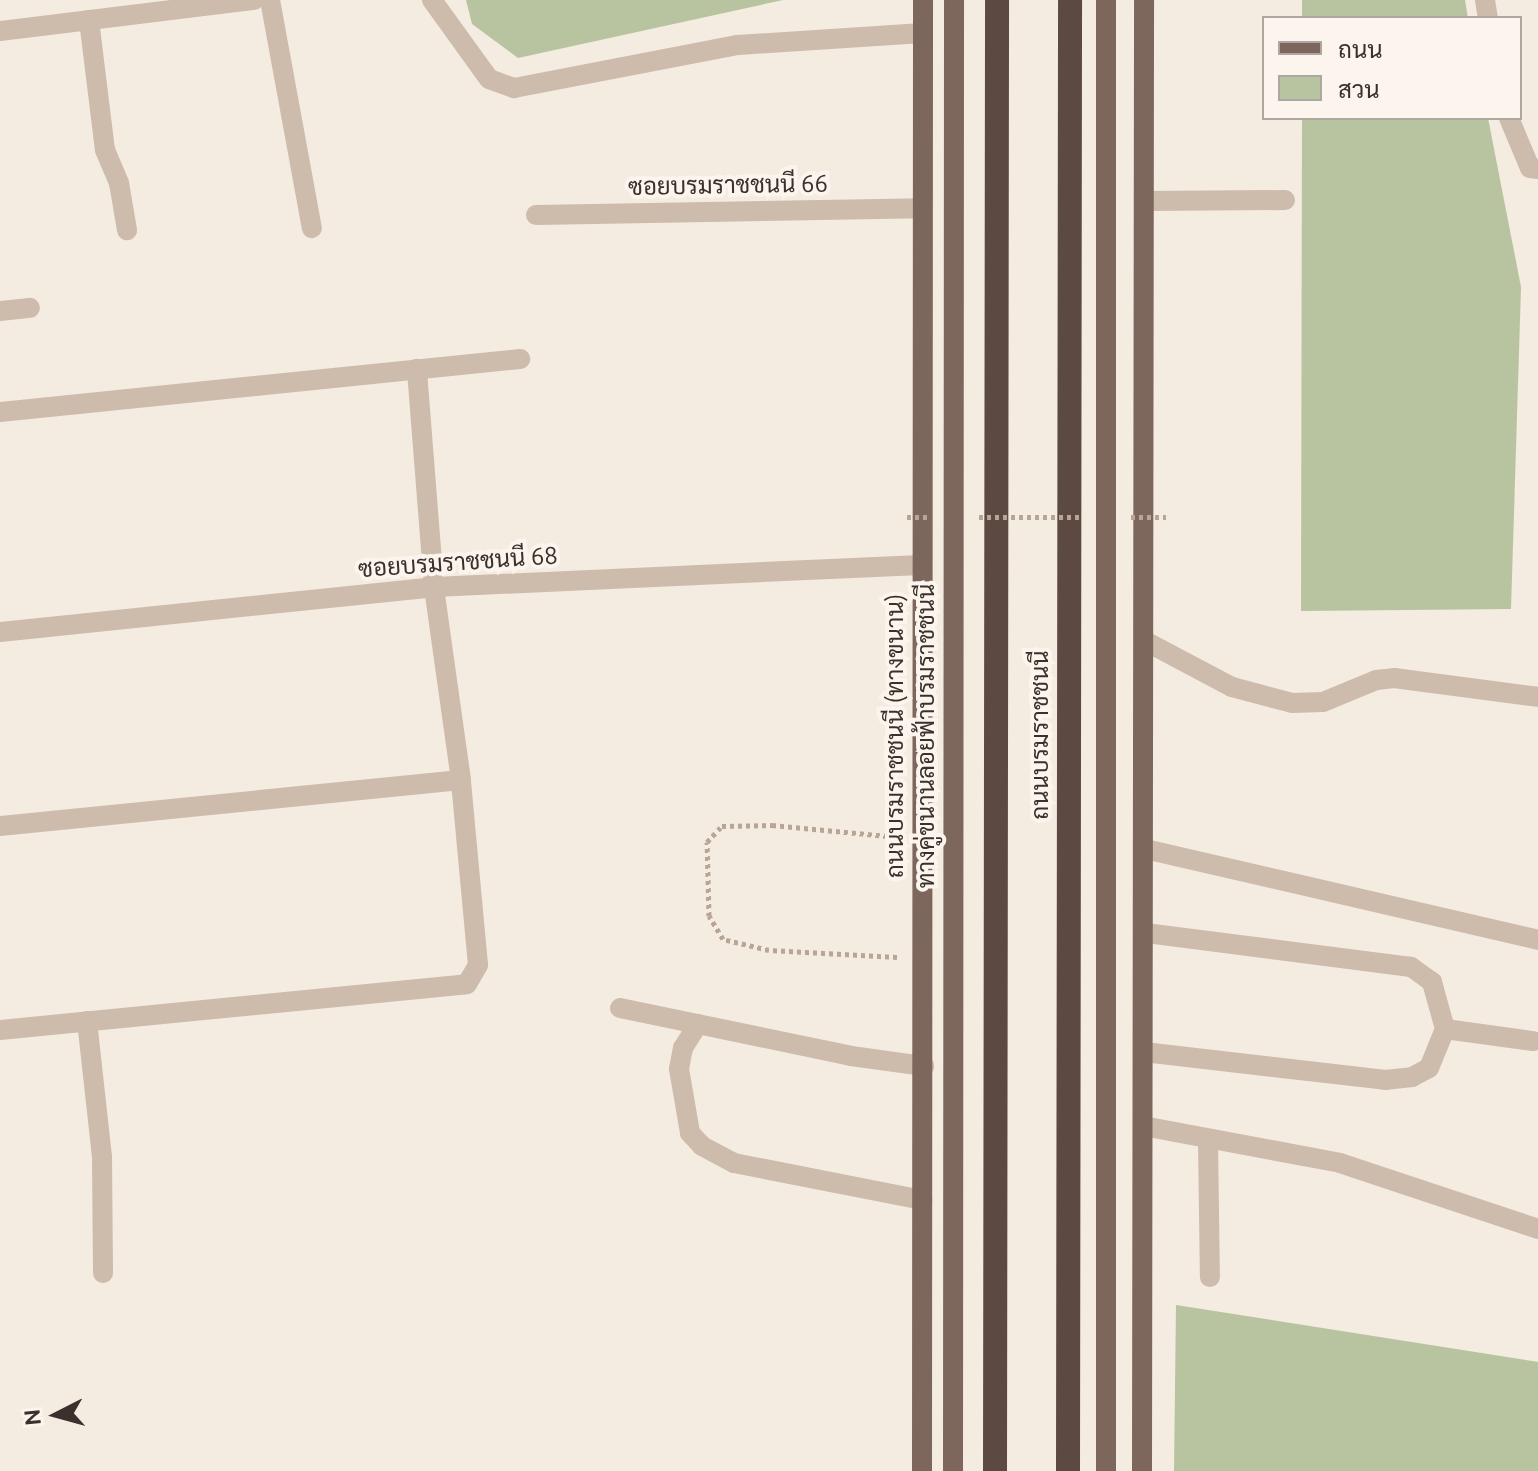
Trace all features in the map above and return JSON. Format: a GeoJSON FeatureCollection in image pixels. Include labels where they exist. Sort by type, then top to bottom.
{"type":"FeatureCollection","features":[{"type":"Feature","properties":{"kind":"highway","name":"ถนนบรมราชชนนี"},"geometry":{"type":"LineString","coordinates":[[995,1471],[997,0]]}},
{"type":"Feature","properties":{"kind":"highway","name":"ถนนบรมราชชนนี"},"geometry":{"type":"LineString","coordinates":[[1068,1471],[1070,0]]}},
{"type":"Feature","properties":{"kind":"main road","name":"ถนนบรมราชชนนี (ทางขนาน)"},"geometry":{"type":"LineString","coordinates":[[922,1471],[923,0]]}},
{"type":"Feature","properties":{"kind":"main road","name":"ทางคู่ขนานลอยฟ้าบรมราชชนนี"},"geometry":{"type":"LineString","coordinates":[[953,1471],[954,0]]}},
{"type":"Feature","properties":{"kind":"main road"},"geometry":{"type":"LineString","coordinates":[[1106,0],[1106,1471]]}},
{"type":"Feature","properties":{"kind":"main road"},"geometry":{"type":"LineString","coordinates":[[1142,1471],[1144,0]]}},
{"type":"Feature","properties":{"kind":"street"},"geometry":{"type":"LineString","coordinates":[[0,31],[254,0]]}},
{"type":"Feature","properties":{"kind":"street"},"geometry":{"type":"LineString","coordinates":[[270,0],[312,228]]}},
{"type":"Feature","properties":{"kind":"street"},"geometry":{"type":"LineString","coordinates":[[432,0],[489,79],[514,88],[738,45],[923,33]]}},
{"type":"Feature","properties":{"kind":"street"},"geometry":{"type":"LineString","coordinates":[[89,20],[105,150],[119,183],[127,230]]}},
{"type":"Feature","properties":{"kind":"street"},"geometry":{"type":"LineString","coordinates":[[1510,120],[1534,168]]}},
{"type":"Feature","properties":{"kind":"street"},"geometry":{"type":"LineString","coordinates":[[1145,201],[1285,200]]}},
{"type":"Feature","properties":{"kind":"street","name":"ซอยบรมราชชนนี 66"},"geometry":{"type":"LineString","coordinates":[[536,215],[922,208]]}},
{"type":"Feature","properties":{"kind":"street"},"geometry":{"type":"LineString","coordinates":[[0,311],[30,308]]}},
{"type":"Feature","properties":{"kind":"street"},"geometry":{"type":"LineString","coordinates":[[0,412],[520,359]]}},
{"type":"Feature","properties":{"kind":"street"},"geometry":{"type":"LineString","coordinates":[[0,1030],[467,984],[478,965],[461,780],[434,587],[417,369]]}},
{"type":"Feature","properties":{"kind":"street","name":"ซอยบรมราชชนนี 68"},"geometry":{"type":"LineString","coordinates":[[0,632],[434,587],[921,565]]}},
{"type":"Feature","properties":{"kind":"street"},"geometry":{"type":"LineString","coordinates":[[1145,641],[1232,687],[1292,703],[1323,702],[1376,680],[1394,678],[1538,697]]}},
{"type":"Feature","properties":{"kind":"street"},"geometry":{"type":"LineString","coordinates":[[0,826],[461,780]]}},
{"type":"Feature","properties":{"kind":"street"},"geometry":{"type":"LineString","coordinates":[[1145,849],[1538,940]]}},
{"type":"Feature","properties":{"kind":"street"},"geometry":{"type":"LineString","coordinates":[[1144,1052],[1385,1080],[1412,1077],[1429,1068],[1445,1029],[1432,982],[1411,967],[1145,933]]}},
{"type":"Feature","properties":{"kind":"street"},"geometry":{"type":"LineString","coordinates":[[620,1008],[851,1056],[924,1066]]}},
{"type":"Feature","properties":{"kind":"street"},"geometry":{"type":"LineString","coordinates":[[87,1021],[102,1157],[103,1273]]}},
{"type":"Feature","properties":{"kind":"street"},"geometry":{"type":"LineString","coordinates":[[698,1024],[683,1048],[679,1069],[690,1133],[702,1146],[734,1163],[922,1200]]}},
{"type":"Feature","properties":{"kind":"street"},"geometry":{"type":"LineString","coordinates":[[1445,1029],[1533,1041]]}},
{"type":"Feature","properties":{"kind":"street"},"geometry":{"type":"LineString","coordinates":[[1143,1126],[1340,1163],[1538,1229]]}},
{"type":"Feature","properties":{"kind":"street"},"geometry":{"type":"LineString","coordinates":[[1208,1140],[1210,1277]]}},
{"type":"Feature","properties":{"kind":"path"},"geometry":{"type":"LineString","coordinates":[[907,517],[937,517]]}},
{"type":"Feature","properties":{"kind":"path"},"geometry":{"type":"LineString","coordinates":[[968,517],[1090,517]]}},
{"type":"Feature","properties":{"kind":"path"},"geometry":{"type":"LineString","coordinates":[[1120,517],[1166,517]]}},
{"type":"Feature","properties":{"kind":"path"},"geometry":{"type":"LineString","coordinates":[[921,840],[772,825],[722,826],[707,842],[709,916],[723,939],[769,950],[923,957]]}},
{"type":"Feature","properties":{"kind":"green space"},"geometry":{"type":"Polygon","coordinates":[[[466,0],[783,0],[518,58],[472,24],[466,0]]]}},
{"type":"Feature","properties":{"kind":"green space"},"geometry":{"type":"Polygon","coordinates":[[[1302,0],[1465,0],[1468,16],[1302,16],[1302,0]]]}},
{"type":"Feature","properties":{"kind":"green space"},"geometry":{"type":"Polygon","coordinates":[[[1302,120],[1488,120],[1521,287],[1511,609],[1301,611],[1302,120]]]}},
{"type":"Feature","properties":{"kind":"green space"},"geometry":{"type":"Polygon","coordinates":[[[1176,1305],[1538,1362],[1538,1471],[1174,1471],[1176,1305]]]}}]}
